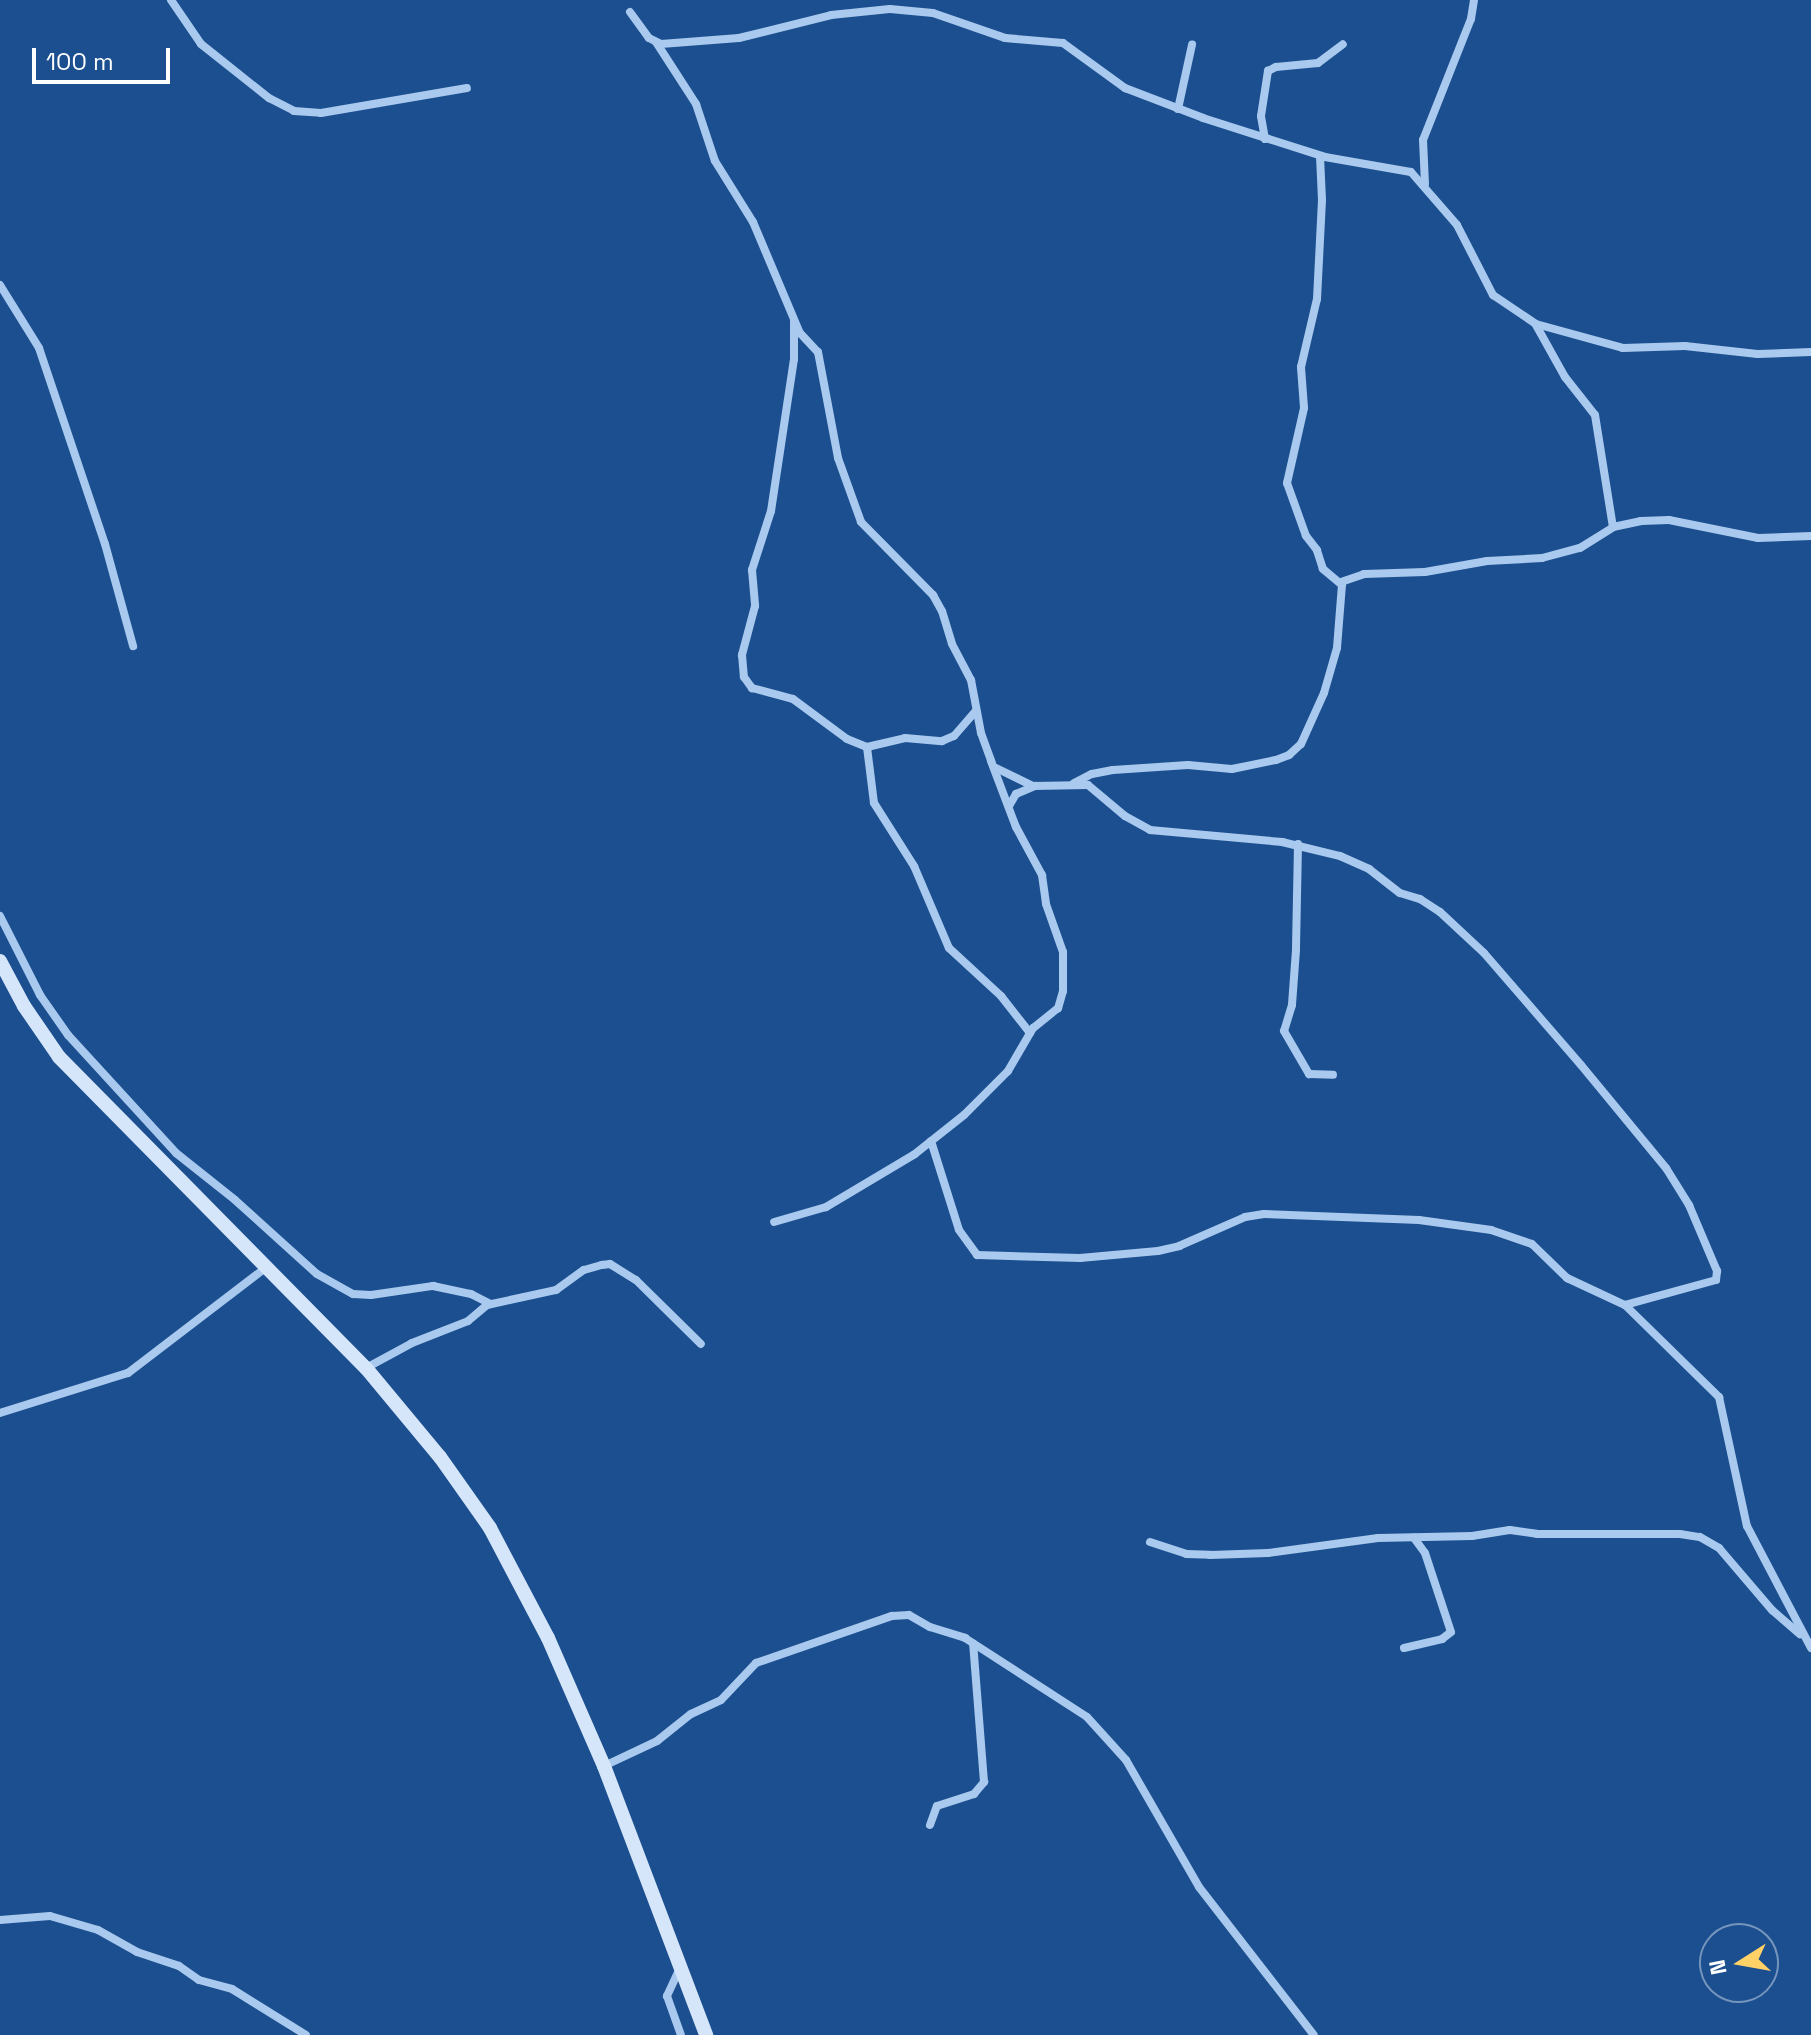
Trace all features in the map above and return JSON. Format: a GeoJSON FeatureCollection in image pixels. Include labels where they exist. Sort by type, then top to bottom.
{"type":"FeatureCollection","features":[{"type":"Feature","properties":{"kind":"main road"},"geometry":{"type":"LineString","coordinates":[[0,961],[24,1006],[59,1057],[366,1368],[440,1457],[500,1545],[548,1638],[604,1766],[706,2035]]}},
{"type":"Feature","properties":{"kind":"street"},"geometry":{"type":"LineString","coordinates":[[171,0],[201,44],[269,98],[294,111],[321,113],[467,88]]}},
{"type":"Feature","properties":{"kind":"street"},"geometry":{"type":"LineString","coordinates":[[1425,184],[1423,140],[1471,19],[1474,0]]}},
{"type":"Feature","properties":{"kind":"street"},"geometry":{"type":"LineString","coordinates":[[656,42],[739,38],[845,13],[922,10],[1005,38],[1063,43],[1125,88],[1178,109],[1320,156],[1392,166],[1411,172],[1425,184],[1457,225],[1481,279],[1493,295],[1536,324],[1623,348],[1685,346],[1746,354],[1811,352]]}},
{"type":"Feature","properties":{"kind":"street"},"geometry":{"type":"LineString","coordinates":[[630,12],[656,42],[696,104],[715,161],[753,222],[782,282],[794,319],[820,356],[838,458],[855,510],[869,531],[939,603],[952,644],[971,680],[976,711],[994,767],[1042,875],[1046,904],[1063,952],[1061,1001],[1030,1033],[1008,1071],[931,1141],[826,1207],[774,1222]]}},
{"type":"Feature","properties":{"kind":"street"},"geometry":{"type":"LineString","coordinates":[[1265,139],[1261,116],[1268,71],[1276,67],[1318,63],[1343,44]]}},
{"type":"Feature","properties":{"kind":"street"},"geometry":{"type":"LineString","coordinates":[[1178,109],[1192,45]]}},
{"type":"Feature","properties":{"kind":"street"},"geometry":{"type":"LineString","coordinates":[[1320,156],[1322,200],[1317,299],[1301,367],[1304,408],[1287,483],[1297,517],[1317,550],[1322,566],[1341,582]]}},
{"type":"Feature","properties":{"kind":"street"},"geometry":{"type":"LineString","coordinates":[[0,285],[40,350],[105,544],[133,646]]}},
{"type":"Feature","properties":{"kind":"street"},"geometry":{"type":"LineString","coordinates":[[794,319],[794,359],[771,511],[752,570],[754,619],[741,668],[752,688],[793,699],[847,739],[867,747],[905,738],[942,741],[963,728],[976,711]]}},
{"type":"Feature","properties":{"kind":"street"},"geometry":{"type":"LineString","coordinates":[[1536,324],[1568,382],[1595,415],[1613,527]]}},
{"type":"Feature","properties":{"kind":"street"},"geometry":{"type":"LineString","coordinates":[[1341,582],[1364,574],[1425,572],[1487,561],[1542,558],[1580,548],[1613,527],[1641,521],[1669,520],[1758,538],[1811,536]]}},
{"type":"Feature","properties":{"kind":"street"},"geometry":{"type":"LineString","coordinates":[[1071,785],[1092,774],[1113,770],[1188,765],[1232,769],[1289,755],[1308,732],[1334,664],[1341,582]]}},
{"type":"Feature","properties":{"kind":"street"},"geometry":{"type":"LineString","coordinates":[[867,747],[874,803],[914,866],[949,948],[991,986],[1030,1033]]}},
{"type":"Feature","properties":{"kind":"street"},"geometry":{"type":"LineString","coordinates":[[994,767],[1035,786]]}},
{"type":"Feature","properties":{"kind":"street"},"geometry":{"type":"LineString","coordinates":[[1009,806],[1016,794],[1035,786],[1088,785],[1125,816],[1150,830],[1298,844],[1369,869],[1400,893],[1420,899],[1440,912],[1484,953],[1666,1168],[1689,1205],[1717,1276],[1710,1284],[1625,1305]]}},
{"type":"Feature","properties":{"kind":"street"},"geometry":{"type":"LineString","coordinates":[[1298,844],[1292,1005],[1284,1031],[1309,1074],[1333,1075]]}},
{"type":"Feature","properties":{"kind":"street"},"geometry":{"type":"LineString","coordinates":[[0,916],[40,995],[68,1035],[176,1153],[235,1200],[307,1267],[353,1294],[371,1295],[433,1286],[471,1294],[491,1304]]}},
{"type":"Feature","properties":{"kind":"street"},"geometry":{"type":"LineString","coordinates":[[931,1141],[959,1230],[977,1255],[1080,1258],[1145,1253],[1179,1246],[1245,1217],[1264,1214],[1419,1220],[1491,1230],[1539,1248],[1567,1278],[1625,1305],[1719,1397],[1747,1526],[1811,1648]]}},
{"type":"Feature","properties":{"kind":"street"},"geometry":{"type":"LineString","coordinates":[[366,1368],[412,1343],[468,1321],[491,1304],[556,1290],[584,1270],[610,1264],[636,1280],[701,1344]]}},
{"type":"Feature","properties":{"kind":"street"},"geometry":{"type":"LineString","coordinates":[[0,1413],[128,1373],[268,1266]]}},
{"type":"Feature","properties":{"kind":"street"},"geometry":{"type":"LineString","coordinates":[[1150,1542],[1186,1554],[1210,1555],[1472,1536],[1510,1530],[1537,1534],[1636,1532],[1700,1537],[1719,1548],[1772,1610],[1804,1636]]}},
{"type":"Feature","properties":{"kind":"street"},"geometry":{"type":"LineString","coordinates":[[1404,1648],[1442,1639],[1451,1632],[1425,1553],[1414,1538]]}},
{"type":"Feature","properties":{"kind":"street"},"geometry":{"type":"LineString","coordinates":[[604,1766],[657,1741],[691,1714],[721,1700],[756,1663],[905,1613],[930,1627],[957,1634],[973,1643],[1045,1686],[1087,1717],[1126,1760],[1185,1868],[1314,2035]]}},
{"type":"Feature","properties":{"kind":"street"},"geometry":{"type":"LineString","coordinates":[[930,1825],[937,1806],[974,1794],[984,1782],[973,1643]]}},
{"type":"Feature","properties":{"kind":"street"},"geometry":{"type":"LineString","coordinates":[[0,1920],[50,1916],[98,1930],[137,1952],[179,1966],[199,1980],[232,1989],[306,2035]]}},
{"type":"Feature","properties":{"kind":"street"},"geometry":{"type":"LineString","coordinates":[[680,1968],[667,1996],[684,2035]]}}]}
